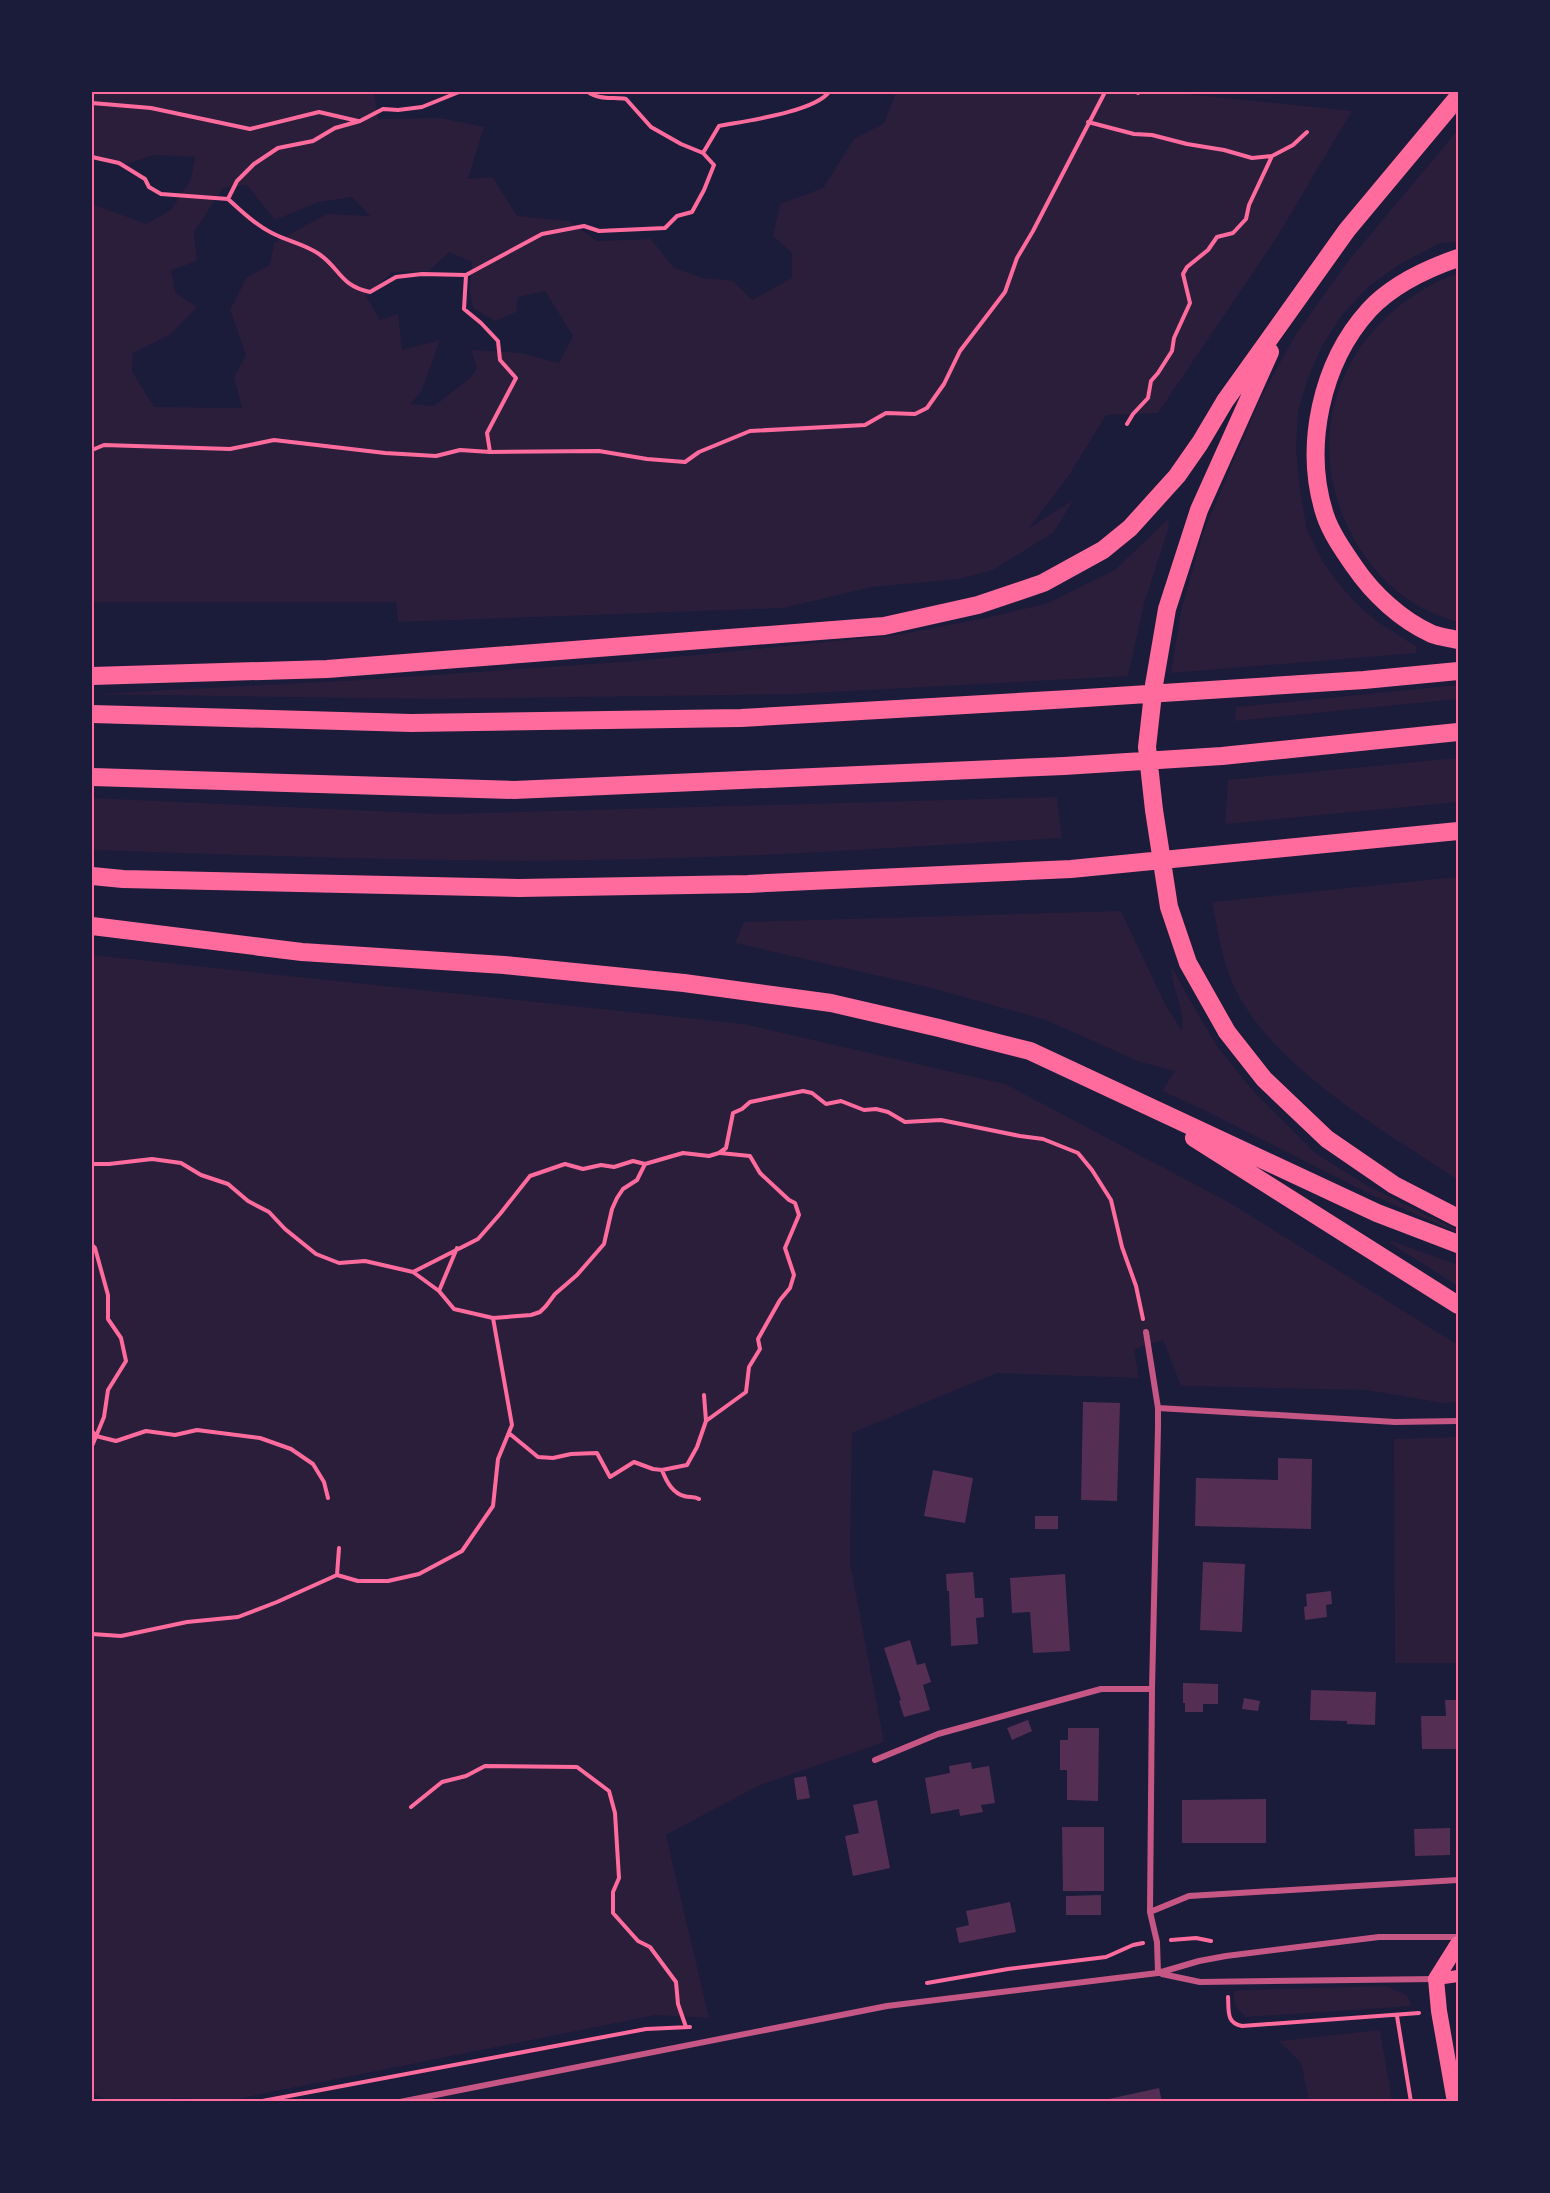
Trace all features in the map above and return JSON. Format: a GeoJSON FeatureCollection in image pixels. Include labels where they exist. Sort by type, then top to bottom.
{"type":"FeatureCollection","features":[{"type":"Feature","properties":{"kind":"highway"},"geometry":{"type":"LineString","coordinates":[[92,676],[327,669],[884,626],[978,605],[1043,583],[1103,550],[1130,528],[1177,476],[1225,401],[1347,230],[1458,97]]}},
{"type":"Feature","properties":{"kind":"highway"},"geometry":{"type":"LineString","coordinates":[[1458,258],[1431,267],[1402,283],[1370,309],[1348,338],[1332,369],[1322,402],[1316,437],[1317,477],[1325,515],[1340,546],[1362,579],[1393,610],[1433,634],[1458,640]]}},
{"type":"Feature","properties":{"kind":"highway"},"geometry":{"type":"LineString","coordinates":[[1291,307],[1199,510],[1167,609],[1154,685],[1147,747],[1169,907],[1188,963],[1227,1032],[1264,1079],[1327,1139],[1394,1185],[1458,1218]]}},
{"type":"Feature","properties":{"kind":"highway"},"geometry":{"type":"LineString","coordinates":[[92,714],[411,723],[741,718],[1364,680],[1458,671]]}},
{"type":"Feature","properties":{"kind":"highway"},"geometry":{"type":"LineString","coordinates":[[92,777],[514,790],[1064,766],[1222,756],[1458,732]]}},
{"type":"Feature","properties":{"kind":"highway"},"geometry":{"type":"LineString","coordinates":[[92,876],[123,879],[519,888],[748,884],[1071,869],[1458,831]]}},
{"type":"Feature","properties":{"kind":"highway"},"geometry":{"type":"LineString","coordinates":[[92,926],[302,952],[504,965],[684,983],[831,1003],[1030,1051],[1377,1213],[1458,1244]]}},
{"type":"Feature","properties":{"kind":"highway"},"geometry":{"type":"LineString","coordinates":[[1127,1095],[1458,1305]]}},
{"type":"Feature","properties":{"kind":"highway"},"geometry":{"type":"LineString","coordinates":[[1455,2102],[1439,2011],[1436,1979],[1458,1944]]}},
{"type":"Feature","properties":{"kind":"main road"},"geometry":{"type":"LineString","coordinates":[[1436,1979],[1458,1976]]}},
{"type":"Feature","properties":{"kind":"street"},"geometry":{"type":"LineString","coordinates":[[1146,1332],[1158,1408],[1150,1912],[1157,1942],[1158,1973]]}},
{"type":"Feature","properties":{"kind":"street"},"geometry":{"type":"LineString","coordinates":[[1158,1408],[1395,1422],[1458,1421]]}},
{"type":"Feature","properties":{"kind":"street"},"geometry":{"type":"LineString","coordinates":[[875,1760],[938,1734],[1101,1689],[1152,1689]]}},
{"type":"Feature","properties":{"kind":"street"},"geometry":{"type":"LineString","coordinates":[[1150,1912],[1189,1896],[1458,1880]]}},
{"type":"Feature","properties":{"kind":"street"},"geometry":{"type":"LineString","coordinates":[[400,2102],[887,2006],[1158,1973],[1226,1956],[1379,1937],[1458,1937]]}},
{"type":"Feature","properties":{"kind":"street"},"geometry":{"type":"LineString","coordinates":[[1158,1973],[1200,1982],[1436,1979]]}},
{"type":"Feature","properties":{"kind":"path"},"geometry":{"type":"LineString","coordinates":[[228,199],[237,180],[254,164],[278,148],[313,141],[335,128],[360,122],[383,109],[422,107],[459,92]]}},
{"type":"Feature","properties":{"kind":"path"},"geometry":{"type":"LineString","coordinates":[[92,157],[119,163],[146,179],[149,187],[161,194],[228,199],[272,233],[320,254],[339,276],[357,290],[370,292],[396,277],[422,274],[465,275],[542,234],[584,226],[599,231],[665,228],[677,216],[692,212],[714,165],[703,153],[651,127],[626,99],[613,96],[605,98],[591,95],[588,92]]}},
{"type":"Feature","properties":{"kind":"path"},"geometry":{"type":"LineString","coordinates":[[703,153],[719,126],[804,107],[826,96],[829,92]]}},
{"type":"Feature","properties":{"kind":"path"},"geometry":{"type":"LineString","coordinates":[[92,450],[104,445],[230,449],[274,440],[385,453],[436,456],[460,450],[599,451],[647,459],[685,462],[699,452],[750,432],[865,424],[886,413],[915,414],[927,408],[944,384],[960,351],[1005,292],[1017,258],[1105,92]]}},
{"type":"Feature","properties":{"kind":"path"},"geometry":{"type":"LineString","coordinates":[[92,103],[151,108],[250,129],[319,111],[360,122]]}},
{"type":"Feature","properties":{"kind":"path"},"geometry":{"type":"LineString","coordinates":[[1088,122],[1224,150],[1252,158],[1272,156],[1293,145],[1307,132]]}},
{"type":"Feature","properties":{"kind":"path"},"geometry":{"type":"LineString","coordinates":[[1127,424],[1148,398],[1151,381],[1172,351],[1174,338],[1190,303],[1183,274],[1187,267],[1208,250],[1217,237],[1233,233],[1246,219],[1249,205],[1272,156]]}},
{"type":"Feature","properties":{"kind":"path"},"geometry":{"type":"LineString","coordinates":[[465,275],[465,309],[498,341],[500,360],[516,378],[487,432],[490,452]]}},
{"type":"Feature","properties":{"kind":"path"},"geometry":{"type":"LineString","coordinates":[[413,1272],[478,1239],[530,1176],[565,1164],[583,1169],[601,1165],[614,1167],[633,1161],[645,1164],[683,1153],[709,1156],[719,1153],[726,1148],[733,1113],[750,1102],[803,1091],[812,1093],[826,1104],[841,1101],[864,1110],[876,1109],[888,1112],[905,1122],[941,1120],[1020,1137],[1043,1139],[1078,1153],[1111,1200],[1122,1247],[1136,1286],[1146,1332]]}},
{"type":"Feature","properties":{"kind":"path"},"geometry":{"type":"LineString","coordinates":[[706,1421],[746,1392],[748,1367],[760,1349],[758,1339],[780,1300],[790,1288],[794,1275],[785,1248],[799,1215],[795,1203],[760,1173],[750,1156],[719,1153]]}},
{"type":"Feature","properties":{"kind":"path"},"geometry":{"type":"LineString","coordinates":[[92,1164],[152,1159],[181,1163],[201,1175],[228,1184],[248,1201],[269,1212],[285,1229],[316,1254],[339,1263],[365,1261],[413,1272],[439,1292],[454,1309],[493,1318],[531,1315],[540,1312],[555,1294],[577,1275],[604,1244],[616,1198],[623,1189],[637,1180],[645,1164]]}},
{"type":"Feature","properties":{"kind":"path"},"geometry":{"type":"LineString","coordinates":[[92,1245],[95,1248],[108,1295],[108,1320],[122,1338],[126,1361],[108,1390],[104,1417],[92,1446]]}},
{"type":"Feature","properties":{"kind":"path"},"geometry":{"type":"LineString","coordinates":[[439,1292],[458,1248]]}},
{"type":"Feature","properties":{"kind":"path"},"geometry":{"type":"LineString","coordinates":[[92,1634],[122,1636],[187,1622],[238,1617],[337,1575],[358,1581],[388,1581],[419,1574],[462,1551],[493,1506],[498,1459],[513,1425],[493,1318]]}},
{"type":"Feature","properties":{"kind":"path"},"geometry":{"type":"LineString","coordinates":[[510,1434],[538,1457],[553,1458],[572,1454],[597,1453],[610,1477],[634,1462],[662,1470],[687,1465],[697,1447],[706,1421],[704,1395]]}},
{"type":"Feature","properties":{"kind":"path"},"geometry":{"type":"LineString","coordinates":[[92,1431],[96,1436],[116,1441],[146,1431],[175,1435],[197,1430],[260,1438],[291,1449],[313,1464],[324,1482],[328,1498]]}},
{"type":"Feature","properties":{"kind":"path"},"geometry":{"type":"LineString","coordinates":[[662,1470],[674,1491],[699,1499]]}},
{"type":"Feature","properties":{"kind":"path"},"geometry":{"type":"LineString","coordinates":[[337,1575],[339,1548]]}},
{"type":"Feature","properties":{"kind":"path"},"geometry":{"type":"LineString","coordinates":[[411,1807],[442,1782],[466,1776],[485,1766],[577,1767],[609,1791],[615,1813],[619,1878],[613,1892],[613,1913],[638,1941],[650,1947],[676,1982],[678,2004],[686,2027]]}},
{"type":"Feature","properties":{"kind":"path"},"geometry":{"type":"LineString","coordinates":[[1227,1982],[1229,2019],[1234,2025],[1397,2016],[1411,2102]]}},
{"type":"Feature","properties":{"kind":"shaded area"},"geometry":{"type":"Polygon","coordinates":[[[92,92],[374,92],[378,119],[441,118],[484,127],[468,179],[493,177],[517,216],[569,221],[597,241],[651,239],[674,268],[703,278],[733,281],[752,300],[792,278],[792,253],[773,236],[780,204],[823,188],[854,139],[884,123],[896,92],[1169,92],[1352,111],[1277,237],[1158,413],[1106,415],[1068,477],[1028,529],[1073,500],[1054,532],[993,570],[958,579],[872,587],[783,608],[398,622],[396,602],[92,602],[92,204],[146,224],[171,210],[191,179],[195,157],[154,155],[120,166],[92,155],[92,92]],[[247,185],[223,188],[194,232],[197,261],[171,270],[175,292],[197,307],[170,335],[133,353],[132,371],[154,407],[242,408],[234,377],[246,355],[230,310],[247,277],[270,265],[274,243],[327,214],[370,216],[352,197],[319,202],[275,220],[247,185]],[[449,252],[429,271],[392,272],[366,296],[380,320],[398,314],[402,350],[440,340],[422,390],[411,404],[434,406],[470,378],[477,368],[471,350],[521,353],[559,363],[573,336],[545,291],[518,297],[516,312],[495,321],[473,308],[470,291],[472,262],[449,252]]]}},
{"type":"Feature","properties":{"kind":"shaded area"},"geometry":{"type":"Polygon","coordinates":[[[1458,130],[1458,242],[1440,243],[1400,264],[1368,287],[1342,315],[1322,346],[1308,378],[1298,412],[1296,449],[1307,530],[1323,562],[1338,583],[1360,607],[1378,622],[1417,647],[1416,653],[1171,673],[1181,611],[1203,533],[1261,397],[1296,334],[1349,260],[1458,130]]]}},
{"type":"Feature","properties":{"kind":"shaded area"},"geometry":{"type":"Polygon","coordinates":[[[1458,273],[1458,622],[1417,605],[1395,590],[1376,571],[1360,549],[1337,500],[1331,474],[1329,447],[1331,421],[1337,395],[1346,372],[1359,349],[1393,311],[1435,283],[1458,273]]]}},
{"type":"Feature","properties":{"kind":"shaded area"},"geometry":{"type":"Polygon","coordinates":[[[1169,518],[1168,530],[1144,604],[1128,676],[795,694],[433,699],[92,694],[362,680],[634,661],[897,635],[1048,603],[1115,570],[1169,518]]]}},
{"type":"Feature","properties":{"kind":"shaded area"},"geometry":{"type":"Polygon","coordinates":[[[1458,685],[1458,699],[1235,721],[1236,707],[1458,685]]]}},
{"type":"Feature","properties":{"kind":"shaded area"},"geometry":{"type":"Polygon","coordinates":[[[1458,758],[1458,802],[1225,824],[1228,780],[1458,758]]]}},
{"type":"Feature","properties":{"kind":"shaded area"},"geometry":{"type":"Polygon","coordinates":[[[1057,797],[1062,838],[828,852],[531,861],[92,850],[92,798],[443,814],[1057,797]]]}},
{"type":"Feature","properties":{"kind":"shaded area"},"geometry":{"type":"Polygon","coordinates":[[[1458,877],[1458,1180],[1362,1117],[1298,1066],[1270,1038],[1247,1009],[1230,977],[1212,902],[1458,877]]]}},
{"type":"Feature","properties":{"kind":"shaded area"},"geometry":{"type":"Polygon","coordinates":[[[1121,911],[1166,1006],[1182,1031],[1182,1014],[1171,965],[1217,1046],[1253,1091],[1315,1153],[1368,1186],[1458,1230],[1458,1233],[1372,1195],[1162,1091],[1175,1071],[1140,1062],[1046,1020],[932,988],[735,943],[744,922],[1121,911]]]}},
{"type":"Feature","properties":{"kind":"shaded area"},"geometry":{"type":"Polygon","coordinates":[[[92,955],[744,1024],[1005,1084],[1232,1204],[1458,1345],[1458,1402],[1443,1403],[1366,1390],[1181,1386],[1163,1340],[1134,1349],[1139,1378],[997,1373],[852,1433],[850,1562],[884,1742],[758,1786],[666,1835],[709,2018],[656,2015],[227,2101],[174,2098],[162,2101],[109,2101],[92,2093],[92,955]]]}},
{"type":"Feature","properties":{"kind":"shaded area"},"geometry":{"type":"Polygon","coordinates":[[[1392,1241],[1458,1265],[1458,1286],[1390,1243],[1392,1241]]]}},
{"type":"Feature","properties":{"kind":"shaded area"},"geometry":{"type":"Polygon","coordinates":[[[1458,1437],[1458,1663],[1395,1663],[1394,1439],[1458,1437]]]}},
{"type":"Feature","properties":{"kind":"shaded area"},"geometry":{"type":"Polygon","coordinates":[[[1386,1986],[1407,1995],[1412,2006],[1246,2017],[1238,2009],[1234,1999],[1235,1991],[1243,1990],[1386,1986]]]}},
{"type":"Feature","properties":{"kind":"shaded area"},"geometry":{"type":"Polygon","coordinates":[[[1380,2030],[1392,2101],[1309,2101],[1301,2063],[1279,2041],[1380,2030]]]}},
{"type":"Feature","properties":{"kind":"building"},"geometry":{"type":"Polygon","coordinates":[[[1083,1402],[1120,1403],[1117,1501],[1081,1500],[1083,1402]]]}},
{"type":"Feature","properties":{"kind":"building"},"geometry":{"type":"Polygon","coordinates":[[[1278,1458],[1312,1459],[1311,1529],[1195,1526],[1196,1478],[1278,1480],[1278,1458]]]}},
{"type":"Feature","properties":{"kind":"building"},"geometry":{"type":"Polygon","coordinates":[[[933,1470],[973,1478],[965,1523],[924,1516],[933,1470]]]}},
{"type":"Feature","properties":{"kind":"building"},"geometry":{"type":"Polygon","coordinates":[[[1035,1516],[1058,1516],[1058,1529],[1035,1529],[1035,1516]]]}},
{"type":"Feature","properties":{"kind":"building"},"geometry":{"type":"Polygon","coordinates":[[[1203,1562],[1245,1564],[1242,1632],[1200,1630],[1203,1562]]]}},
{"type":"Feature","properties":{"kind":"building"},"geometry":{"type":"Polygon","coordinates":[[[973,1572],[975,1598],[983,1598],[984,1617],[976,1618],[978,1644],[951,1646],[949,1591],[947,1591],[946,1574],[973,1572]]]}},
{"type":"Feature","properties":{"kind":"building"},"geometry":{"type":"Polygon","coordinates":[[[1065,1574],[1070,1651],[1033,1653],[1030,1612],[1012,1613],[1010,1578],[1065,1574]]]}},
{"type":"Feature","properties":{"kind":"building"},"geometry":{"type":"Polygon","coordinates":[[[1331,1591],[1332,1604],[1326,1605],[1327,1617],[1305,1620],[1306,1594],[1331,1591]]]}},
{"type":"Feature","properties":{"kind":"building"},"geometry":{"type":"Polygon","coordinates":[[[910,1640],[917,1665],[925,1663],[931,1682],[923,1685],[930,1710],[904,1717],[899,1701],[901,1700],[884,1648],[910,1640]]]}},
{"type":"Feature","properties":{"kind":"building"},"geometry":{"type":"Polygon","coordinates":[[[1183,1683],[1218,1684],[1218,1704],[1203,1704],[1203,1712],[1185,1712],[1183,1683]]]}},
{"type":"Feature","properties":{"kind":"building"},"geometry":{"type":"Polygon","coordinates":[[[1311,1690],[1376,1692],[1375,1725],[1347,1724],[1347,1721],[1310,1720],[1311,1690]]]}},
{"type":"Feature","properties":{"kind":"building"},"geometry":{"type":"Polygon","coordinates":[[[1244,1698],[1260,1701],[1258,1711],[1242,1709],[1244,1698]]]}},
{"type":"Feature","properties":{"kind":"building"},"geometry":{"type":"Polygon","coordinates":[[[1445,1700],[1458,1700],[1458,1749],[1422,1749],[1421,1716],[1446,1716],[1445,1700]]]}},
{"type":"Feature","properties":{"kind":"building"},"geometry":{"type":"Polygon","coordinates":[[[1028,1720],[1032,1731],[1012,1740],[1007,1728],[1028,1720]]]}},
{"type":"Feature","properties":{"kind":"building"},"geometry":{"type":"Polygon","coordinates":[[[1068,1728],[1099,1728],[1098,1801],[1067,1800],[1067,1770],[1060,1770],[1060,1740],[1068,1740],[1068,1728]]]}},
{"type":"Feature","properties":{"kind":"building"},"geometry":{"type":"Polygon","coordinates":[[[971,1762],[972,1769],[989,1766],[995,1803],[981,1805],[983,1812],[960,1816],[959,1809],[931,1814],[925,1778],[950,1773],[949,1766],[971,1762]]]}},
{"type":"Feature","properties":{"kind":"building"},"geometry":{"type":"Polygon","coordinates":[[[806,1776],[810,1798],[797,1800],[794,1778],[806,1776]]]}},
{"type":"Feature","properties":{"kind":"building"},"geometry":{"type":"Polygon","coordinates":[[[1266,1799],[1266,1843],[1182,1843],[1182,1800],[1266,1799]]]}},
{"type":"Feature","properties":{"kind":"building"},"geometry":{"type":"Polygon","coordinates":[[[877,1800],[890,1868],[853,1876],[845,1836],[859,1833],[853,1805],[877,1800]]]}},
{"type":"Feature","properties":{"kind":"building"},"geometry":{"type":"Polygon","coordinates":[[[1062,1827],[1104,1827],[1104,1891],[1063,1891],[1062,1827]]]}},
{"type":"Feature","properties":{"kind":"building"},"geometry":{"type":"Polygon","coordinates":[[[1450,1828],[1450,1855],[1415,1856],[1414,1829],[1450,1828]]]}},
{"type":"Feature","properties":{"kind":"building"},"geometry":{"type":"Polygon","coordinates":[[[1101,1895],[1101,1915],[1066,1915],[1066,1896],[1101,1895]]]}},
{"type":"Feature","properties":{"kind":"building"},"geometry":{"type":"Polygon","coordinates":[[[1010,1902],[1016,1932],[959,1943],[956,1928],[969,1925],[966,1911],[1010,1902]]]}},
{"type":"Feature","properties":{"kind":"building"},"geometry":{"type":"Polygon","coordinates":[[[1159,2088],[1162,2102],[1105,2102],[1104,2100],[1159,2088]]]}}]}
